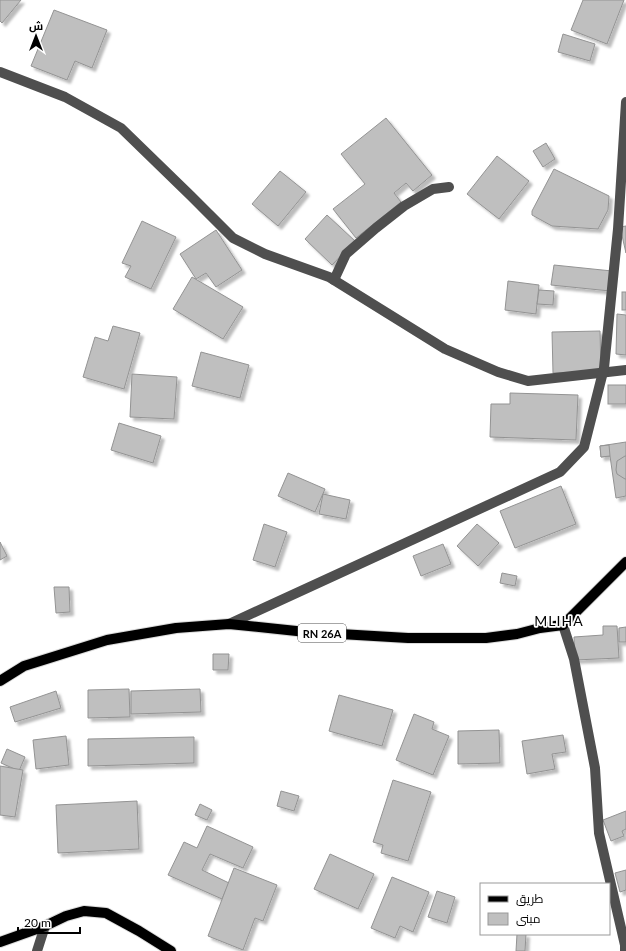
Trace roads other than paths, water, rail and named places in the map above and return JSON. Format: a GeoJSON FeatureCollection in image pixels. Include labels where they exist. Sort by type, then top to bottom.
{"type":"FeatureCollection","features":[{"type":"Feature","properties":{"kind":"main road"},"geometry":{"type":"LineString","coordinates":[[563,625],[626,562]]}},
{"type":"Feature","properties":{"kind":"main road","name":"RN 26A"},"geometry":{"type":"LineString","coordinates":[[0,681],[24,666],[107,640],[176,628],[229,624],[306,632],[408,638],[486,638],[563,625]]}},
{"type":"Feature","properties":{"kind":"main road"},"geometry":{"type":"LineString","coordinates":[[0,942],[45,926],[66,916],[84,911],[106,913],[139,930],[171,951]]}},
{"type":"Feature","properties":{"kind":"street"},"geometry":{"type":"LineString","coordinates":[[0,72],[65,97],[120,128],[233,238],[265,254],[334,280],[445,350],[498,372],[528,381],[626,370]]}},
{"type":"Feature","properties":{"kind":"street"},"geometry":{"type":"LineString","coordinates":[[229,624],[560,472],[584,447],[603,373],[618,229],[626,102]]}},
{"type":"Feature","properties":{"kind":"street"},"geometry":{"type":"LineString","coordinates":[[334,280],[346,254],[376,228],[404,206],[434,189],[448,187]]}},
{"type":"Feature","properties":{"kind":"street"},"geometry":{"type":"LineString","coordinates":[[563,625],[574,659],[594,768],[599,833],[625,945],[625,951]]}},
{"type":"Feature","properties":{"kind":"street"},"geometry":{"type":"LineString","coordinates":[[37,951],[45,926]]}},
{"type":"Feature","properties":{"kind":"district","name":"MLIHA"},"geometry":{"type":"Point","coordinates":[559,620]}}]}
